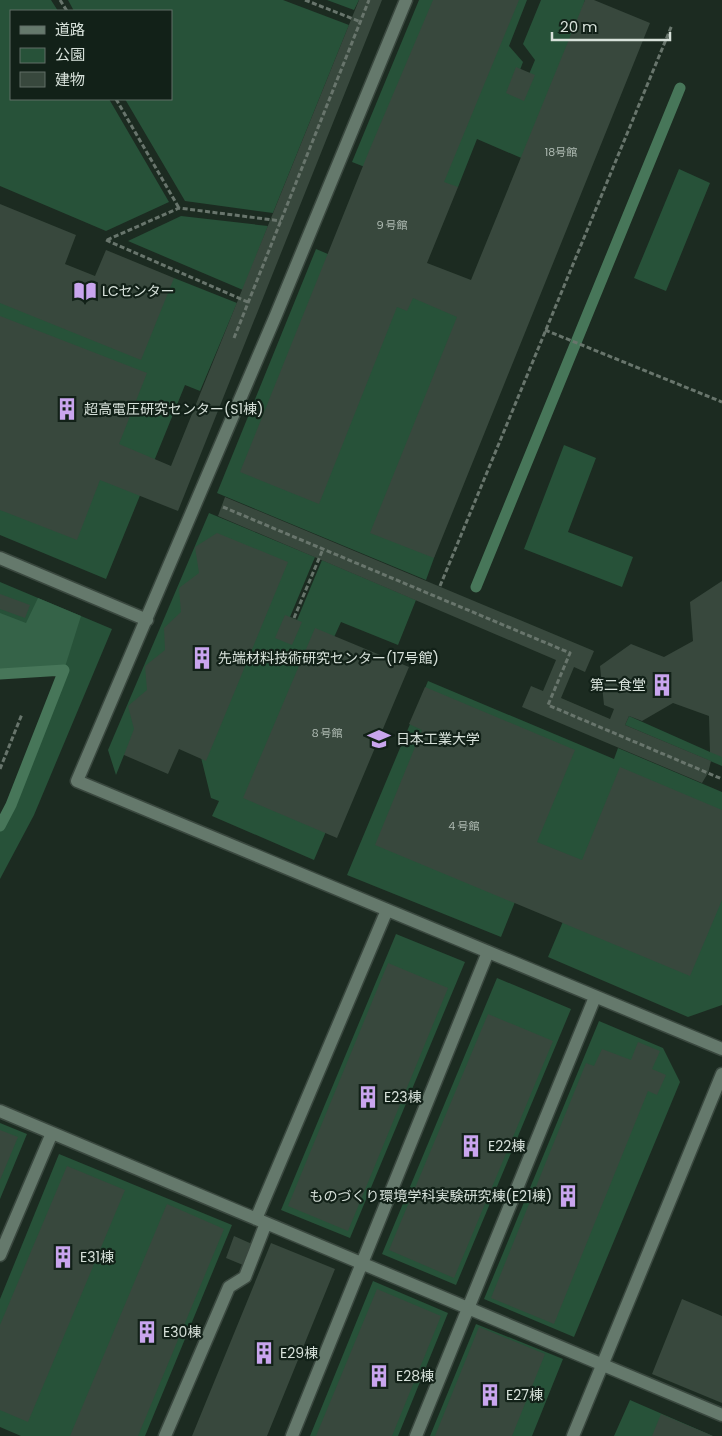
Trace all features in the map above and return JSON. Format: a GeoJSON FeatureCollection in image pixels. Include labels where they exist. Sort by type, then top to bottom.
{"type":"FeatureCollection","features":[{"type":"Feature","properties":{"kind":"lane"},"geometry":{"type":"LineString","coordinates":[[406,0],[276,315],[78,781],[722,1049]]}},
{"type":"Feature","properties":{"kind":"lane"},"geometry":{"type":"LineString","coordinates":[[0,558],[147,620]]}},
{"type":"Feature","properties":{"kind":"lane"},"geometry":{"type":"LineString","coordinates":[[165,1436],[229,1287],[245,1277],[261,1221],[387,910]]}},
{"type":"Feature","properties":{"kind":"lane"},"geometry":{"type":"LineString","coordinates":[[292,1436],[488,952]]}},
{"type":"Feature","properties":{"kind":"lane"},"geometry":{"type":"LineString","coordinates":[[416,1436],[596,997]]}},
{"type":"Feature","properties":{"kind":"lane"},"geometry":{"type":"LineString","coordinates":[[573,1436],[722,1074]]}},
{"type":"Feature","properties":{"kind":"lane"},"geometry":{"type":"LineString","coordinates":[[0,1111],[722,1415]]}},
{"type":"Feature","properties":{"kind":"lane"},"geometry":{"type":"LineString","coordinates":[[0,1255],[52,1133]]}},
{"type":"Feature","properties":{"kind":"path"},"geometry":{"type":"LineString","coordinates":[[305,0],[361,22]]}},
{"type":"Feature","properties":{"kind":"path"},"geometry":{"type":"LineString","coordinates":[[233,340],[370,0]]}},
{"type":"Feature","properties":{"kind":"path"},"geometry":{"type":"LineString","coordinates":[[440,586],[672,25]]}},
{"type":"Feature","properties":{"kind":"path"},"geometry":{"type":"LineString","coordinates":[[117,100],[179,208]]}},
{"type":"Feature","properties":{"kind":"path"},"geometry":{"type":"LineString","coordinates":[[276,315],[106,240],[179,208],[281,221]]}},
{"type":"Feature","properties":{"kind":"path"},"geometry":{"type":"LineString","coordinates":[[545,330],[722,402]]}},
{"type":"Feature","properties":{"kind":"path"},"geometry":{"type":"LineString","coordinates":[[198,497],[570,653],[548,704],[722,779]]}},
{"type":"Feature","properties":{"kind":"path"},"geometry":{"type":"LineString","coordinates":[[294,618],[323,549]]}},
{"type":"Feature","properties":{"kind":"path"},"geometry":{"type":"LineString","coordinates":[[0,770],[22,714]]}},
{"type":"Feature","properties":{"kind":"green space"},"geometry":{"type":"Polygon","coordinates":[[[0,0],[51,0],[57,10],[10,10],[10,100],[110,100],[169,202],[106,231],[0,186],[0,0]]]}},
{"type":"Feature","properties":{"kind":"green space"},"geometry":{"type":"Polygon","coordinates":[[[68,0],[283,0],[349,25],[273,213],[185,201],[126,100],[172,100],[172,10],[73,10],[68,0]]]}},
{"type":"Feature","properties":{"kind":"green space"},"geometry":{"type":"Polygon","coordinates":[[[327,0],[359,0],[354,10],[327,0]]]}},
{"type":"Feature","properties":{"kind":"green space"},"geometry":{"type":"Polygon","coordinates":[[[419,0],[527,0],[509,46],[523,62],[515,83],[524,86],[535,60],[523,44],[541,0],[585,0],[533,163],[477,139],[458,187],[424,190],[352,162],[419,0]]]}},
{"type":"Feature","properties":{"kind":"green space"},"geometry":{"type":"Polygon","coordinates":[[[679,169],[710,183],[666,291],[634,278],[679,169]]]}},
{"type":"Feature","properties":{"kind":"green space"},"geometry":{"type":"Polygon","coordinates":[[[181,216],[268,226],[243,290],[128,241],[181,216]]]}},
{"type":"Feature","properties":{"kind":"green space"},"geometry":{"type":"Polygon","coordinates":[[[316,249],[473,315],[434,558],[426,580],[217,493],[316,249]]]}},
{"type":"Feature","properties":{"kind":"green space"},"geometry":{"type":"Polygon","coordinates":[[[0,253],[126,303],[174,278],[237,303],[200,391],[185,385],[106,579],[0,535],[0,253]]]}},
{"type":"Feature","properties":{"kind":"green space"},"geometry":{"type":"Polygon","coordinates":[[[564,445],[596,458],[568,532],[633,557],[622,587],[524,549],[564,445]]]}},
{"type":"Feature","properties":{"kind":"green space"},"geometry":{"type":"Polygon","coordinates":[[[209,513],[315,557],[290,617],[297,620],[322,560],[416,600],[398,645],[341,622],[330,646],[357,758],[314,860],[212,816],[219,801],[211,798],[196,737],[124,755],[116,775],[108,750],[209,513]]]}},
{"type":"Feature","properties":{"kind":"green space"},"geometry":{"type":"Polygon","coordinates":[[[0,582],[112,629],[34,815],[0,879],[0,826],[11,805],[64,671],[0,674],[0,582]]]}},
{"type":"Feature","properties":{"kind":"green space"},"geometry":{"type":"Polygon","coordinates":[[[38,598],[81,616],[64,670],[0,674],[0,613],[26,623],[38,598]]]}},
{"type":"Feature","properties":{"kind":"green space"},"geometry":{"type":"Polygon","coordinates":[[[428,681],[614,759],[618,748],[722,792],[722,1005],[688,1017],[548,957],[567,912],[519,892],[501,937],[347,875],[428,681]]]}},
{"type":"Feature","properties":{"kind":"green space"},"geometry":{"type":"Polygon","coordinates":[[[629,716],[710,752],[722,749],[722,766],[625,725],[629,716]]]}},
{"type":"Feature","properties":{"kind":"green space","name":"E23棟"},"geometry":{"type":"Polygon","coordinates":[[[396,934],[465,962],[350,1238],[281,1210],[396,934]]]}},
{"type":"Feature","properties":{"kind":"green space","name":"E22棟"},"geometry":{"type":"Polygon","coordinates":[[[497,978],[571,1009],[456,1285],[382,1254],[497,978]]]}},
{"type":"Feature","properties":{"kind":"green space","name":"ものづくり環境学科実験研究棟(E21棟)"},"geometry":{"type":"Polygon","coordinates":[[[599,1021],[663,1048],[680,1082],[574,1337],[484,1299],[599,1021]]]}},
{"type":"Feature","properties":{"kind":"green space"},"geometry":{"type":"Polygon","coordinates":[[[0,1123],[27,1134],[0,1199],[0,1123]]]}},
{"type":"Feature","properties":{"kind":"green space"},"geometry":{"type":"Polygon","coordinates":[[[59,1154],[232,1225],[145,1436],[21,1436],[0,1427],[0,1299],[59,1154]]]}},
{"type":"Feature","properties":{"kind":"green space","name":"E28棟"},"geometry":{"type":"Polygon","coordinates":[[[373,1281],[448,1313],[398,1436],[310,1436],[373,1281]]]}},
{"type":"Feature","properties":{"kind":"green space","name":"E27棟"},"geometry":{"type":"Polygon","coordinates":[[[476,1324],[563,1359],[532,1436],[430,1436],[476,1324]]]}},
{"type":"Feature","properties":{"kind":"green space"},"geometry":{"type":"Polygon","coordinates":[[[630,1400],[713,1436],[614,1436],[630,1400]]]}},
{"type":"Feature","properties":{"kind":"building","name":"超高電圧研究センター(S1棟)"},"geometry":{"type":"Polygon","coordinates":[[[359,0],[382,0],[178,511],[100,480],[77,540],[0,510],[0,316],[147,373],[119,444],[171,466],[359,0]]]}},
{"type":"Feature","properties":{"kind":"building"},"geometry":{"type":"Polygon","coordinates":[[[433,0],[519,0],[444,182],[458,187],[427,263],[471,280],[585,0],[594,0],[650,23],[434,558],[370,533],[457,317],[413,298],[407,311],[397,307],[319,504],[240,472],[369,151],[433,0]]]}},
{"type":"Feature","properties":{"kind":"building"},"geometry":{"type":"Polygon","coordinates":[[[516,67],[535,75],[524,101],[506,93],[516,67]]]}},
{"type":"Feature","properties":{"kind":"building","name":"LCセンター"},"geometry":{"type":"Polygon","coordinates":[[[0,204],[76,235],[65,264],[95,276],[106,250],[174,278],[141,360],[0,303],[0,204]]]}},
{"type":"Feature","properties":{"kind":"building"},"geometry":{"type":"Polygon","coordinates":[[[225,497],[594,651],[585,672],[574,667],[561,698],[610,719],[614,709],[604,705],[600,666],[631,644],[664,657],[693,641],[690,602],[722,581],[722,757],[710,752],[709,716],[673,703],[642,721],[629,716],[625,725],[711,761],[708,773],[702,783],[522,707],[531,686],[543,691],[556,660],[218,516],[225,497]]]}},
{"type":"Feature","properties":{"kind":"building","name":"先端材料技術研究センター(17号館)"},"geometry":{"type":"Polygon","coordinates":[[[217,533],[288,562],[206,761],[179,749],[168,774],[124,755],[134,729],[128,706],[147,690],[145,666],[165,650],[164,628],[181,612],[179,588],[199,573],[195,547],[217,533]]]}},
{"type":"Feature","properties":{"kind":"building"},"geometry":{"type":"Polygon","coordinates":[[[0,594],[30,605],[25,618],[0,609],[0,594]]]}},
{"type":"Feature","properties":{"kind":"building"},"geometry":{"type":"Polygon","coordinates":[[[285,615],[302,622],[292,645],[275,638],[285,615]]]}},
{"type":"Feature","properties":{"kind":"building"},"geometry":{"type":"Polygon","coordinates":[[[315,628],[409,667],[337,838],[243,798],[315,628]]]}},
{"type":"Feature","properties":{"kind":"building"},"geometry":{"type":"Polygon","coordinates":[[[425,687],[575,750],[537,842],[582,860],[620,767],[722,810],[722,900],[690,976],[375,845],[422,730],[409,724],[425,687]]]}},
{"type":"Feature","properties":{"kind":"building","name":"E23棟"},"geometry":{"type":"Polygon","coordinates":[[[388,963],[448,988],[348,1231],[288,1206],[388,963]]]}},
{"type":"Feature","properties":{"kind":"building","name":"E22棟"},"geometry":{"type":"Polygon","coordinates":[[[488,1014],[553,1041],[454,1278],[389,1250],[488,1014]]]}},
{"type":"Feature","properties":{"kind":"building","name":"ものづくり環境学科実験研究棟(E21棟)"},"geometry":{"type":"Polygon","coordinates":[[[638,1042],[660,1051],[652,1069],[666,1075],[657,1095],[648,1091],[554,1324],[491,1298],[586,1063],[594,1066],[602,1049],[631,1060],[638,1042]]]}},
{"type":"Feature","properties":{"kind":"building"},"geometry":{"type":"Polygon","coordinates":[[[0,1130],[18,1137],[0,1180],[0,1130]]]}},
{"type":"Feature","properties":{"kind":"building","name":"E31棟"},"geometry":{"type":"Polygon","coordinates":[[[67,1166],[125,1190],[28,1422],[0,1410],[0,1325],[67,1166]]]}},
{"type":"Feature","properties":{"kind":"building","name":"E30棟"},"geometry":{"type":"Polygon","coordinates":[[[167,1204],[224,1229],[138,1436],[70,1436],[167,1204]]]}},
{"type":"Feature","properties":{"kind":"building"},"geometry":{"type":"Polygon","coordinates":[[[234,1236],[252,1244],[243,1265],[226,1258],[234,1236]]]}},
{"type":"Feature","properties":{"kind":"building","name":"E29棟"},"geometry":{"type":"Polygon","coordinates":[[[271,1243],[335,1269],[267,1436],[192,1436],[271,1243]]]}},
{"type":"Feature","properties":{"kind":"building","name":"E28棟"},"geometry":{"type":"Polygon","coordinates":[[[377,1289],[441,1316],[392,1436],[316,1436],[377,1289]]]}},
{"type":"Feature","properties":{"kind":"building"},"geometry":{"type":"Polygon","coordinates":[[[682,1299],[722,1316],[722,1403],[652,1374],[682,1299]]]}},
{"type":"Feature","properties":{"kind":"building","name":"E27棟"},"geometry":{"type":"Polygon","coordinates":[[[479,1327],[545,1354],[512,1436],[435,1436],[479,1327]]]}},
{"type":"Feature","properties":{"kind":"building"},"geometry":{"type":"Polygon","coordinates":[[[661,1414],[713,1436],[652,1436],[661,1414]]]}},
{"type":"Feature","properties":{"kind":"waterway"},"geometry":{"type":"LineString","coordinates":[[476,587],[680,88]]}},
{"type":"Feature","properties":{"kind":"waterway"},"geometry":{"type":"LineString","coordinates":[[0,674],[64,670],[11,805],[0,826]]}},
{"type":"Feature","properties":{"kind":"place","name":"LCセンター"},"geometry":{"type":"Point","coordinates":[85,291]}},
{"type":"Feature","properties":{"kind":"place","name":"超高電圧研究センター(S1棟)"},"geometry":{"type":"Point","coordinates":[67,409]}},
{"type":"Feature","properties":{"kind":"place","name":"先端材料技術研究センター(17号館)"},"geometry":{"type":"Point","coordinates":[202,658]}},
{"type":"Feature","properties":{"kind":"place","name":"第二食堂"},"geometry":{"type":"Point","coordinates":[662,685]}},
{"type":"Feature","properties":{"kind":"place","name":"日本工業大学"},"geometry":{"type":"Point","coordinates":[379,739]}},
{"type":"Feature","properties":{"kind":"place","name":"E23棟"},"geometry":{"type":"Point","coordinates":[368,1097]}},
{"type":"Feature","properties":{"kind":"place","name":"E22棟"},"geometry":{"type":"Point","coordinates":[471,1146]}},
{"type":"Feature","properties":{"kind":"place","name":"ものづくり環境学科実験研究棟(E21棟)"},"geometry":{"type":"Point","coordinates":[568,1196]}},
{"type":"Feature","properties":{"kind":"place","name":"E31棟"},"geometry":{"type":"Point","coordinates":[63,1257]}},
{"type":"Feature","properties":{"kind":"place","name":"E30棟"},"geometry":{"type":"Point","coordinates":[147,1332]}},
{"type":"Feature","properties":{"kind":"place","name":"E29棟"},"geometry":{"type":"Point","coordinates":[264,1353]}},
{"type":"Feature","properties":{"kind":"place","name":"E28棟"},"geometry":{"type":"Point","coordinates":[379,1376]}},
{"type":"Feature","properties":{"kind":"place","name":"E27棟"},"geometry":{"type":"Point","coordinates":[490,1395]}}]}
